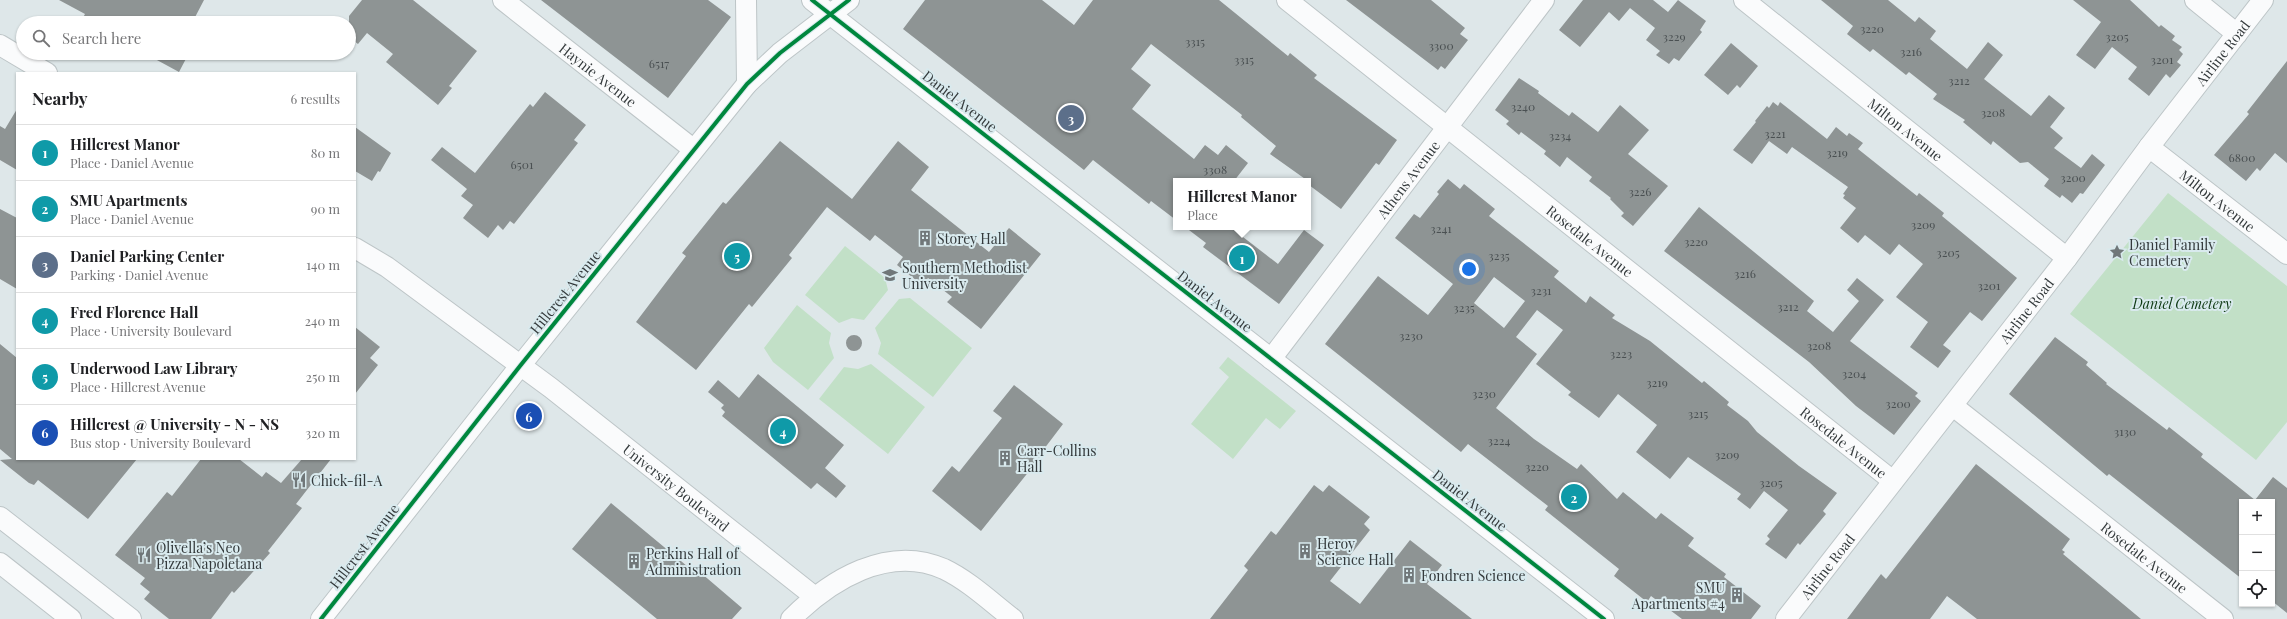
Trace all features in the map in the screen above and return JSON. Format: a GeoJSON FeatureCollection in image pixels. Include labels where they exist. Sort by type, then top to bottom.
{"type":"FeatureCollection","features":[{"type":"Feature","properties":{"kind":"street","name":"Haynie Avenue"},"geometry":{"type":"LineString","coordinates":[[503,0],[694,149]]}},
{"type":"Feature","properties":{"kind":"street"},"geometry":{"type":"LineString","coordinates":[[746,0],[747,84]]}},
{"type":"Feature","properties":{"kind":"street","name":"Daniel Avenue"},"geometry":{"type":"LineString","coordinates":[[812,0],[1604,619]]}},
{"type":"Feature","properties":{"kind":"street","name":"Hillcrest Avenue"},"geometry":{"type":"LineString","coordinates":[[321,619],[520,366],[747,84],[780,54],[849,0]]}},
{"type":"Feature","properties":{"kind":"street","name":"Rosedale Avenue"},"geometry":{"type":"LineString","coordinates":[[1288,0],[1447,128],[1894,481]]}},
{"type":"Feature","properties":{"kind":"street","name":"Athens Avenue"},"geometry":{"type":"LineString","coordinates":[[1271,359],[1544,0]]}},
{"type":"Feature","properties":{"kind":"street","name":"Milton Avenue"},"geometry":{"type":"LineString","coordinates":[[1744,0],[2067,258]]}},
{"type":"Feature","properties":{"kind":"street"},"geometry":{"type":"LineString","coordinates":[[2195,0],[2236,34]]}},
{"type":"Feature","properties":{"kind":"street","name":"Airline Road"},"geometry":{"type":"LineString","coordinates":[[1786,619],[1953,406],[2067,258],[2149,147],[2263,0]]}},
{"type":"Feature","properties":{"kind":"street"},"geometry":{"type":"LineString","coordinates":[[0,45],[16,55]]}},
{"type":"Feature","properties":{"kind":"street"},"geometry":{"type":"LineString","coordinates":[[25,60],[45,72]]}},
{"type":"Feature","properties":{"kind":"street","name":"Milton Avenue"},"geometry":{"type":"LineString","coordinates":[[2149,147],[2287,254]]}},
{"type":"Feature","properties":{"kind":"street","name":"University Boulevard"},"geometry":{"type":"LineString","coordinates":[[356,249],[387,267],[551,388],[815,597]]}},
{"type":"Feature","properties":{"kind":"street","name":"Rosedale Avenue"},"geometry":{"type":"LineString","coordinates":[[1953,406],[2223,619]]}},
{"type":"Feature","properties":{"kind":"street"},"geometry":{"type":"LineString","coordinates":[[0,517],[131,619]]}},
{"type":"Feature","properties":{"kind":"street"},"geometry":{"type":"LineString","coordinates":[[791,619],[815,597],[869,566],[892,561],[922,562],[957,576],[1013,619]]}},
{"type":"Feature","properties":{"kind":"street"},"geometry":{"type":"LineString","coordinates":[[0,563],[70,619]]}},
{"type":"Feature","properties":{"kind":"green space","name":"Daniel Cemetery"},"geometry":{"type":"Polygon","coordinates":[[[2168,193],[2287,286],[2287,422],[2256,460],[2070,314],[2168,193]]]}},
{"type":"Feature","properties":{"kind":"green space"},"geometry":{"type":"Polygon","coordinates":[[[845,246],[885,278],[888,290],[864,320],[852,318],[839,323],[805,295],[845,246]]]}},
{"type":"Feature","properties":{"kind":"green space"},"geometry":{"type":"Polygon","coordinates":[[[910,298],[972,348],[933,397],[878,354],[881,343],[875,328],[899,299],[910,298]]]}},
{"type":"Feature","properties":{"kind":"green space"},"geometry":{"type":"Polygon","coordinates":[[[797,305],[831,333],[829,343],[834,358],[808,390],[773,362],[764,348],[797,305]]]}},
{"type":"Feature","properties":{"kind":"green space"},"geometry":{"type":"Polygon","coordinates":[[[1228,357],[1296,411],[1280,429],[1266,418],[1233,459],[1191,424],[1229,377],[1219,368],[1228,357]]]}},
{"type":"Feature","properties":{"kind":"green space"},"geometry":{"type":"Polygon","coordinates":[[[871,364],[925,407],[888,454],[819,399],[844,367],[858,369],[871,364]]]}},
{"type":"Feature","properties":{"kind":"building"},"geometry":{"type":"Polygon","coordinates":[[[59,0],[204,0],[196,16],[84,16],[85,14],[59,0]]]}},
{"type":"Feature","properties":{"kind":"building"},"geometry":{"type":"Polygon","coordinates":[[[362,0],[413,0],[477,51],[449,86],[452,88],[438,105],[386,62],[393,54],[367,33],[358,44],[356,42],[356,16],[349,16],[362,0]]]}},
{"type":"Feature","properties":{"kind":"building"},"geometry":{"type":"Polygon","coordinates":[[[541,0],[708,0],[731,17],[668,98],[541,0]]]}},
{"type":"Feature","properties":{"kind":"building"},"geometry":{"type":"Polygon","coordinates":[[[925,0],[1042,0],[1074,25],[1093,0],[1219,0],[1288,56],[1290,53],[1317,75],[1314,78],[1397,140],[1379,165],[1376,163],[1341,209],[1311,186],[1311,178],[1304,178],[1270,154],[1276,146],[1241,117],[1242,115],[1151,44],[1131,69],[1151,85],[1132,109],[1194,159],[1205,145],[1218,155],[1226,145],[1248,163],[1236,178],[1173,178],[1173,218],[1151,201],[1149,204],[1093,160],[1084,170],[903,29],[925,0]]]}},
{"type":"Feature","properties":{"kind":"building"},"geometry":{"type":"Polygon","coordinates":[[[1346,0],[1431,0],[1465,28],[1460,34],[1468,40],[1445,69],[1441,66],[1438,70],[1346,0]]]}},
{"type":"Feature","properties":{"kind":"building"},"geometry":{"type":"Polygon","coordinates":[[[1583,0],[1653,0],[1668,12],[1678,0],[1706,21],[1700,30],[1702,32],[1679,61],[1674,58],[1669,64],[1656,55],[1660,51],[1646,40],[1655,28],[1630,8],[1619,21],[1609,12],[1580,47],[1559,30],[1583,0]]]}},
{"type":"Feature","properties":{"kind":"building"},"geometry":{"type":"Polygon","coordinates":[[[1821,0],[1888,0],[1915,22],[1919,17],[1936,31],[1930,39],[1967,69],[1988,42],[2003,55],[1984,79],[2031,116],[2049,95],[2065,108],[2050,127],[2063,138],[2054,148],[2081,168],[2092,154],[2105,165],[2083,194],[2080,193],[2072,203],[2062,195],[2060,198],[2044,186],[2049,179],[2028,162],[2020,163],[1993,141],[1991,145],[1963,122],[1965,120],[1933,99],[1937,94],[1909,72],[1906,75],[1873,49],[1870,52],[1847,34],[1853,26],[1821,0]]]}},
{"type":"Feature","properties":{"kind":"building"},"geometry":{"type":"Polygon","coordinates":[[[2073,0],[2130,0],[2159,27],[2161,25],[2175,36],[2172,40],[2182,47],[2179,50],[2183,54],[2177,62],[2181,65],[2170,78],[2166,74],[2149,96],[2128,79],[2137,67],[2112,47],[2095,69],[2076,55],[2101,22],[2073,0]]]}},
{"type":"Feature","properties":{"kind":"building"},"geometry":{"type":"Polygon","coordinates":[[[1731,43],[1758,66],[1740,88],[1737,85],[1728,95],[1704,75],[1731,43]]]}},
{"type":"Feature","properties":{"kind":"building"},"geometry":{"type":"Polygon","coordinates":[[[157,60],[185,60],[179,72],[157,60]]]}},
{"type":"Feature","properties":{"kind":"building"},"geometry":{"type":"Polygon","coordinates":[[[2287,61],[2287,163],[2275,153],[2260,171],[2257,168],[2246,181],[2214,155],[2249,114],[2247,112],[2287,61]]]}},
{"type":"Feature","properties":{"kind":"building"},"geometry":{"type":"Polygon","coordinates":[[[1519,78],[1539,91],[1538,93],[1569,116],[1572,112],[1598,132],[1620,105],[1649,130],[1628,154],[1668,186],[1633,226],[1621,216],[1624,213],[1610,199],[1611,198],[1589,181],[1592,177],[1567,157],[1560,167],[1544,154],[1546,151],[1521,132],[1519,135],[1506,124],[1509,121],[1495,110],[1519,78]]]}},
{"type":"Feature","properties":{"kind":"building"},"geometry":{"type":"Polygon","coordinates":[[[545,92],[586,125],[574,140],[578,143],[514,224],[510,221],[503,230],[498,225],[488,238],[463,218],[473,205],[461,196],[467,189],[431,160],[442,147],[475,173],[530,104],[533,107],[545,92]]]}},
{"type":"Feature","properties":{"kind":"building"},"geometry":{"type":"Polygon","coordinates":[[[1773,102],[1778,106],[1780,102],[1827,139],[1836,127],[1847,136],[1849,133],[1863,143],[1858,149],[1917,196],[1919,193],[1944,213],[1942,216],[2017,278],[1982,321],[1970,312],[1943,345],[1951,351],[1938,368],[1910,347],[1928,322],[1896,297],[1923,264],[1899,244],[1890,255],[1865,235],[1858,243],[1840,228],[1856,208],[1843,198],[1845,195],[1843,194],[1848,187],[1792,147],[1787,154],[1769,141],[1752,164],[1733,150],[1767,106],[1769,108],[1773,102]]]}},
{"type":"Feature","properties":{"kind":"building"},"geometry":{"type":"Polygon","coordinates":[[[16,111],[16,169],[0,160],[0,126],[5,129],[16,111]]]}},
{"type":"Feature","properties":{"kind":"building"},"geometry":{"type":"Polygon","coordinates":[[[356,128],[391,153],[380,172],[378,171],[372,181],[356,172],[356,128]]]}},
{"type":"Feature","properties":{"kind":"building"},"geometry":{"type":"Polygon","coordinates":[[[780,141],[852,199],[898,141],[929,167],[911,190],[989,252],[1009,228],[1041,254],[981,329],[947,302],[952,297],[928,278],[922,285],[897,265],[903,257],[875,235],[870,241],[827,207],[789,255],[792,258],[752,307],[749,304],[696,370],[636,322],[686,256],[682,253],[723,202],[726,204],[780,141]]]}},
{"type":"Feature","properties":{"kind":"building"},"geometry":{"type":"Polygon","coordinates":[[[1448,179],[1460,189],[1464,184],[1495,209],[1489,216],[1559,271],[1554,277],[1586,303],[1590,296],[1615,315],[1612,318],[1650,341],[1702,383],[1704,381],[1729,402],[1727,405],[1748,421],[1757,432],[1799,466],[1837,493],[1823,511],[1826,514],[1800,545],[1798,543],[1786,559],[1765,544],[1770,539],[1767,536],[1788,510],[1764,491],[1750,509],[1737,499],[1741,494],[1688,457],[1670,479],[1636,452],[1657,425],[1618,394],[1599,418],[1568,395],[1571,392],[1536,364],[1563,330],[1537,310],[1516,337],[1537,354],[1496,408],[1534,439],[1577,469],[1581,464],[1617,499],[1623,492],[1656,519],[1661,513],[1694,538],[1688,546],[1726,574],[1724,577],[1761,606],[1751,619],[1682,619],[1651,596],[1647,602],[1614,576],[1619,569],[1545,510],[1548,506],[1468,444],[1461,452],[1325,344],[1378,276],[1428,315],[1453,284],[1395,238],[1414,214],[1420,218],[1439,194],[1437,192],[1448,179]],[[1494,277],[1474,303],[1504,328],[1525,301],[1494,277]]]}},
{"type":"Feature","properties":{"kind":"building"},"geometry":{"type":"Polygon","coordinates":[[[1699,207],[1814,301],[1807,311],[1833,332],[1859,301],[1847,290],[1857,278],[1884,300],[1850,341],[1918,393],[1915,396],[1921,401],[1894,435],[1856,406],[1809,362],[1664,251],[1699,207]]]}},
{"type":"Feature","properties":{"kind":"building"},"geometry":{"type":"Polygon","coordinates":[[[0,209],[16,217],[16,288],[0,279],[0,209]]]}},
{"type":"Feature","properties":{"kind":"building"},"geometry":{"type":"Polygon","coordinates":[[[1189,230],[1234,230],[1278,264],[1304,230],[1324,245],[1279,304],[1203,247],[1206,243],[1189,230]]]}},
{"type":"Feature","properties":{"kind":"building"},"geometry":{"type":"Polygon","coordinates":[[[356,328],[380,347],[370,358],[378,365],[356,393],[356,328]]]}},
{"type":"Feature","properties":{"kind":"building"},"geometry":{"type":"Polygon","coordinates":[[[854,335],[860,337],[862,343],[860,349],[854,351],[848,349],[846,343],[848,337],[854,335]]]}},
{"type":"Feature","properties":{"kind":"building"},"geometry":{"type":"Polygon","coordinates":[[[2055,337],[2088,362],[2086,365],[2107,383],[2106,384],[2167,430],[2169,427],[2203,454],[2201,457],[2254,499],[2239,499],[2239,577],[2109,474],[2107,476],[2009,394],[2055,337]]]}},
{"type":"Feature","properties":{"kind":"building"},"geometry":{"type":"Polygon","coordinates":[[[0,344],[16,357],[16,460],[136,460],[88,519],[38,480],[34,485],[29,483],[0,460],[12,459],[0,449],[0,344]]]}},
{"type":"Feature","properties":{"kind":"building"},"geometry":{"type":"Polygon","coordinates":[[[758,374],[844,445],[825,468],[846,486],[836,498],[817,483],[811,489],[722,416],[725,412],[721,408],[724,405],[708,392],[718,380],[739,398],[758,374]]]}},
{"type":"Feature","properties":{"kind":"building","name":"Carr-Collins Hall"},"geometry":{"type":"Polygon","coordinates":[[[1014,385],[1063,424],[1044,449],[1046,450],[981,531],[932,491],[952,466],[959,472],[1002,418],[993,411],[1014,385]]]}},
{"type":"Feature","properties":{"kind":"building"},"geometry":{"type":"Polygon","coordinates":[[[200,460],[240,460],[262,477],[266,472],[281,483],[301,460],[330,460],[296,504],[302,508],[268,551],[270,553],[234,593],[232,591],[211,619],[169,619],[144,599],[150,592],[140,584],[145,578],[115,555],[167,492],[172,496],[200,460]]]}},
{"type":"Feature","properties":{"kind":"building"},"geometry":{"type":"Polygon","coordinates":[[[1976,464],[2070,539],[2062,550],[2065,552],[2063,554],[2141,619],[1977,619],[1947,596],[1930,619],[1847,619],[1881,574],[1886,579],[1976,464]]]}},
{"type":"Feature","properties":{"kind":"building"},"geometry":{"type":"Polygon","coordinates":[[[2273,477],[2287,488],[2287,613],[2275,603],[2275,499],[2256,499],[2273,477]]]}},
{"type":"Feature","properties":{"kind":"building","name":"Heroy Science Hall"},"geometry":{"type":"Polygon","coordinates":[[[1314,485],[1323,492],[1329,485],[1370,517],[1364,524],[1370,530],[1330,581],[1360,604],[1410,540],[1442,565],[1427,584],[1472,619],[1210,619],[1248,570],[1244,566],[1271,531],[1276,535],[1314,485]]]}},
{"type":"Feature","properties":{"kind":"building","name":"Perkins Hall of Administration"},"geometry":{"type":"Polygon","coordinates":[[[611,503],[699,576],[701,573],[742,608],[732,619],[657,619],[572,549],[611,503]]]}},
{"type":"Feature","properties":{"kind":"cycle path"},"geometry":{"type":"LineString","coordinates":[[812,0],[1604,619]]}},
{"type":"Feature","properties":{"kind":"cycle path"},"geometry":{"type":"LineString","coordinates":[[321,619],[520,366],[747,84],[780,53],[849,0]]}},
{"type":"Feature","properties":{"kind":"place","name":"Daniel Parking Center"},"geometry":{"type":"Point","coordinates":[1071,118]}},
{"type":"Feature","properties":{"kind":"place","name":"Storey Hall"},"geometry":{"type":"Point","coordinates":[925,238]}},
{"type":"Feature","properties":{"kind":"place","name":"Daniel Family Cemetery"},"geometry":{"type":"Point","coordinates":[2117,252]}},
{"type":"Feature","properties":{"kind":"place","name":"Underwood Law Library"},"geometry":{"type":"Point","coordinates":[737,256]}},
{"type":"Feature","properties":{"kind":"place","name":"Hillcrest Manor"},"geometry":{"type":"Point","coordinates":[1242,258]}},
{"type":"Feature","properties":{"kind":"place","name":"Southern Methodist University"},"geometry":{"type":"Point","coordinates":[890,275]}},
{"type":"Feature","properties":{"kind":"place","name":"Hillcrest @ University - N - NS"},"geometry":{"type":"Point","coordinates":[529,416]}},
{"type":"Feature","properties":{"kind":"place","name":"Fred Florence Hall"},"geometry":{"type":"Point","coordinates":[783,431]}},
{"type":"Feature","properties":{"kind":"place","name":"Carr-Collins Hall"},"geometry":{"type":"Point","coordinates":[1005,458]}},
{"type":"Feature","properties":{"kind":"place","name":"Chick-fil-A"},"geometry":{"type":"Point","coordinates":[299,480]}},
{"type":"Feature","properties":{"kind":"place","name":"SMU Apartments"},"geometry":{"type":"Point","coordinates":[1574,497]}},
{"type":"Feature","properties":{"kind":"place","name":"Heroy Science Hall"},"geometry":{"type":"Point","coordinates":[1305,551]}},
{"type":"Feature","properties":{"kind":"place","name":"Olivella’s Neo Pizza Napoletana"},"geometry":{"type":"Point","coordinates":[144,555]}},
{"type":"Feature","properties":{"kind":"place","name":"Perkins Hall of Administration"},"geometry":{"type":"Point","coordinates":[634,561]}},
{"type":"Feature","properties":{"kind":"place","name":"Fondren Science"},"geometry":{"type":"Point","coordinates":[1409,575]}},
{"type":"Feature","properties":{"kind":"place","name":"SMU Apartments #4"},"geometry":{"type":"Point","coordinates":[1737,595]}}]}
